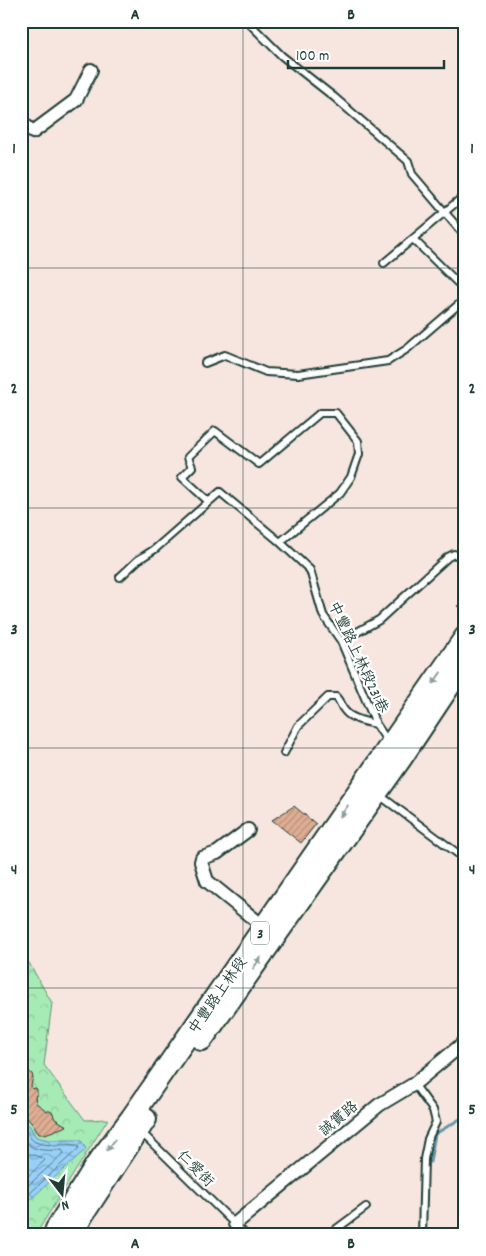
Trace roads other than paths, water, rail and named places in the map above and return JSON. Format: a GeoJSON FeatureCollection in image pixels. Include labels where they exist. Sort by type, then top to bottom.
{"type":"FeatureCollection","features":[{"type":"Feature","properties":{"kind":"main road","name":"中豐路上林段"},"geometry":{"type":"LineString","coordinates":[[395,752],[465,637]]}},
{"type":"Feature","properties":{"kind":"main road","name":"中豐路上林段"},"geometry":{"type":"LineString","coordinates":[[135,1124],[264,928],[395,752],[465,663]]}},
{"type":"Feature","properties":{"kind":"main road","name":"中豐路上林段"},"geometry":{"type":"LineString","coordinates":[[60,1234],[95,1166],[135,1124],[306,893],[370,788]]}},
{"type":"Feature","properties":{"kind":"street"},"geometry":{"type":"LineString","coordinates":[[21,121],[33,132],[76,100],[91,70]]}},
{"type":"Feature","properties":{"kind":"street"},"geometry":{"type":"LineString","coordinates":[[248,830],[217,853],[202,858],[201,862],[207,881],[264,928]]}},
{"type":"Feature","properties":{"kind":"street","name":"誠實路"},"geometry":{"type":"LineString","coordinates":[[235,1224],[379,1105],[414,1084],[465,1042]]}},
{"type":"Feature","properties":{"kind":"lane"},"geometry":{"type":"LineString","coordinates":[[247,21],[282,56],[334,97],[408,161],[412,174],[465,236]]}},
{"type":"Feature","properties":{"kind":"lane"},"geometry":{"type":"LineString","coordinates":[[384,264],[465,195]]}},
{"type":"Feature","properties":{"kind":"lane"},"geometry":{"type":"LineString","coordinates":[[413,239],[465,290]]}},
{"type":"Feature","properties":{"kind":"lane"},"geometry":{"type":"LineString","coordinates":[[205,363],[225,355],[266,372],[298,374],[388,361],[407,349],[465,299]]}},
{"type":"Feature","properties":{"kind":"lane"},"geometry":{"type":"LineString","coordinates":[[120,577],[138,560],[155,550],[208,501],[182,477],[192,467],[188,457],[214,430],[259,464],[320,413],[336,413],[358,441],[359,454],[351,476],[340,493],[280,542]]}},
{"type":"Feature","properties":{"kind":"lane","name":"中豐路上林段231巷"},"geometry":{"type":"LineString","coordinates":[[208,501],[220,492],[280,542],[310,570],[323,615],[341,641],[376,724],[395,752]]}},
{"type":"Feature","properties":{"kind":"lane"},"geometry":{"type":"LineString","coordinates":[[341,641],[380,620],[448,557],[454,554],[460,556],[465,562]]}},
{"type":"Feature","properties":{"kind":"lane"},"geometry":{"type":"LineString","coordinates":[[284,753],[298,726],[328,697],[339,699],[344,710],[350,715],[376,724]]}},
{"type":"Feature","properties":{"kind":"lane"},"geometry":{"type":"LineString","coordinates":[[370,788],[465,859]]}},
{"type":"Feature","properties":{"kind":"lane"},"geometry":{"type":"LineString","coordinates":[[414,1084],[433,1110],[436,1122],[428,1138],[424,1158],[422,1235]]}},
{"type":"Feature","properties":{"kind":"lane","name":"仁愛街"},"geometry":{"type":"LineString","coordinates":[[135,1124],[246,1235]]}},
{"type":"Feature","properties":{"kind":"lane"},"geometry":{"type":"LineString","coordinates":[[333,1235],[335,1230],[366,1207]]}},
{"type":"Feature","properties":{"kind":"water"},"geometry":{"type":"Polygon","coordinates":[[[21,1122],[29,1125],[36,1137],[49,1140],[81,1140],[86,1149],[21,1206],[21,1122]]]}},
{"type":"Feature","properties":{"kind":"waterway"},"geometry":{"type":"LineString","coordinates":[[430,1162],[435,1134],[465,1116]]}}]}
